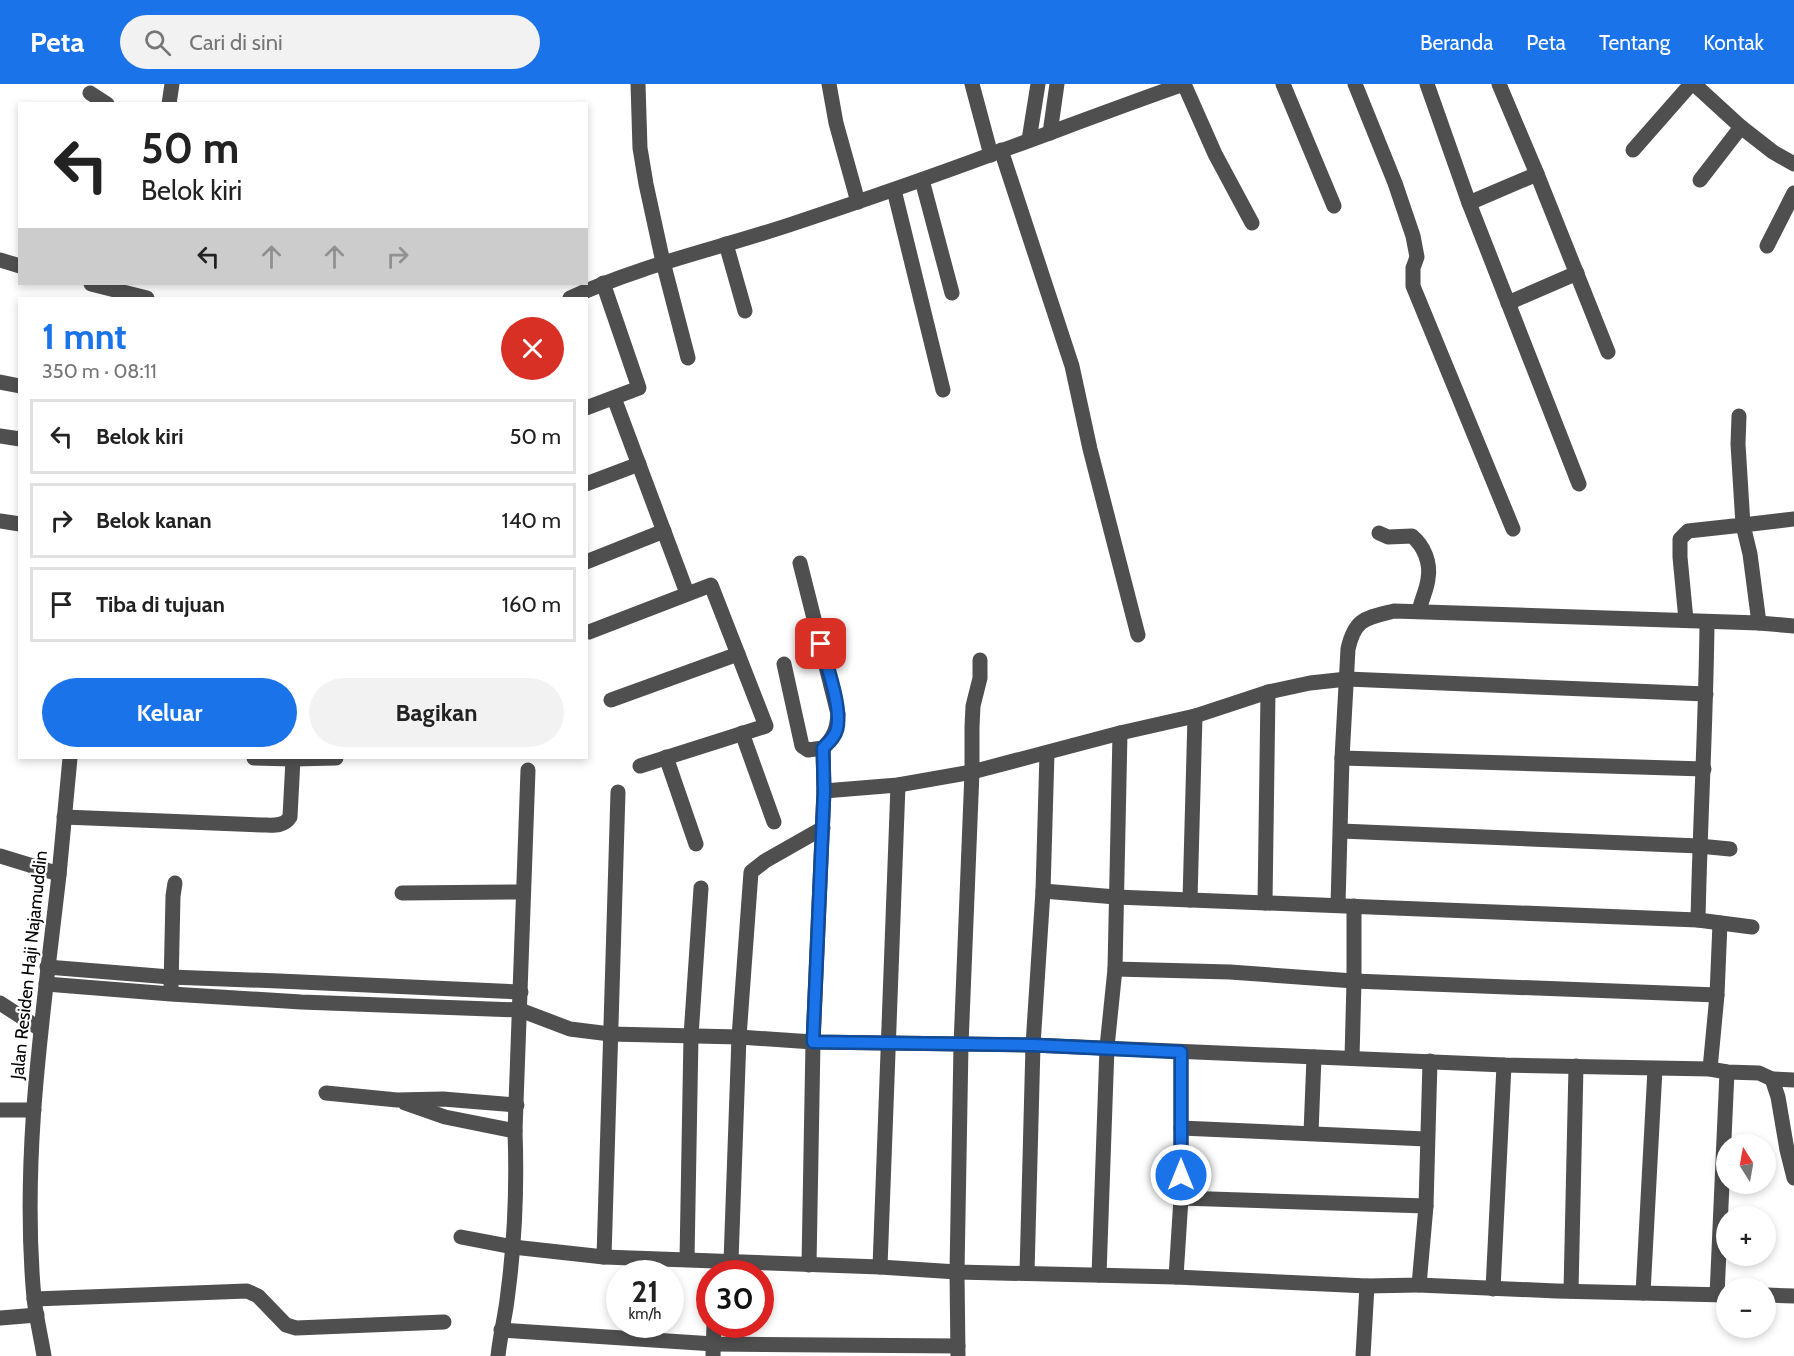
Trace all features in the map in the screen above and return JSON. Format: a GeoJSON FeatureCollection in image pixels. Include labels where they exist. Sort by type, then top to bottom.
{"type":"FeatureCollection","features":[{"type":"Feature","properties":{"kind":"street"},"geometry":{"type":"LineString","coordinates":[[172,84],[172,102]]}},
{"type":"Feature","properties":{"kind":"street"},"geometry":{"type":"LineString","coordinates":[[638,84],[640,148],[646,184],[688,358]]}},
{"type":"Feature","properties":{"kind":"street"},"geometry":{"type":"LineString","coordinates":[[829,84],[836,123],[858,201]]}},
{"type":"Feature","properties":{"kind":"street"},"geometry":{"type":"LineString","coordinates":[[972,84],[1072,366],[1090,449],[1138,635]]}},
{"type":"Feature","properties":{"kind":"street"},"geometry":{"type":"LineString","coordinates":[[1029,140],[1038,84]]}},
{"type":"Feature","properties":{"kind":"street"},"geometry":{"type":"LineString","coordinates":[[1050,133],[1057,84]]}},
{"type":"Feature","properties":{"kind":"street"},"geometry":{"type":"LineString","coordinates":[[572,297],[603,283],[663,262],[795,223],[894,190],[1113,108],[1184,84],[1215,154],[1252,223]]}},
{"type":"Feature","properties":{"kind":"street"},"geometry":{"type":"LineString","coordinates":[[1282,84],[1334,206]]}},
{"type":"Feature","properties":{"kind":"street"},"geometry":{"type":"LineString","coordinates":[[1355,84],[1395,183],[1413,236],[1417,258],[1413,268],[1413,286],[1513,529]]}},
{"type":"Feature","properties":{"kind":"street"},"geometry":{"type":"LineString","coordinates":[[1427,84],[1469,203],[1579,484]]}},
{"type":"Feature","properties":{"kind":"street"},"geometry":{"type":"LineString","coordinates":[[1499,84],[1538,174],[1608,352]]}},
{"type":"Feature","properties":{"kind":"street"},"geometry":{"type":"LineString","coordinates":[[1633,150],[1693,84],[1741,127],[1773,152],[1794,164]]}},
{"type":"Feature","properties":{"kind":"street"},"geometry":{"type":"LineString","coordinates":[[90,93],[104,102]]}},
{"type":"Feature","properties":{"kind":"street"},"geometry":{"type":"LineString","coordinates":[[1700,180],[1741,127]]}},
{"type":"Feature","properties":{"kind":"street"},"geometry":{"type":"LineString","coordinates":[[1469,203],[1538,174]]}},
{"type":"Feature","properties":{"kind":"street"},"geometry":{"type":"LineString","coordinates":[[922,180],[952,293]]}},
{"type":"Feature","properties":{"kind":"street"},"geometry":{"type":"LineString","coordinates":[[894,190],[942,390]]}},
{"type":"Feature","properties":{"kind":"street"},"geometry":{"type":"LineString","coordinates":[[1767,246],[1794,193]]}},
{"type":"Feature","properties":{"kind":"street"},"geometry":{"type":"LineString","coordinates":[[726,244],[745,311]]}},
{"type":"Feature","properties":{"kind":"street"},"geometry":{"type":"LineString","coordinates":[[0,260],[18,265]]}},
{"type":"Feature","properties":{"kind":"street"},"geometry":{"type":"LineString","coordinates":[[1508,303],[1577,273]]}},
{"type":"Feature","properties":{"kind":"street"},"geometry":{"type":"LineString","coordinates":[[588,407],[639,388],[603,283]]}},
{"type":"Feature","properties":{"kind":"street"},"geometry":{"type":"LineString","coordinates":[[96,285],[133,292]]}},
{"type":"Feature","properties":{"kind":"street"},"geometry":{"type":"LineString","coordinates":[[0,382],[18,386]]}},
{"type":"Feature","properties":{"kind":"street"},"geometry":{"type":"LineString","coordinates":[[614,398],[687,593]]}},
{"type":"Feature","properties":{"kind":"street"},"geometry":{"type":"LineString","coordinates":[[1739,416],[1738,444],[1743,525],[1751,562],[1759,624]]}},
{"type":"Feature","properties":{"kind":"street"},"geometry":{"type":"LineString","coordinates":[[0,436],[18,439]]}},
{"type":"Feature","properties":{"kind":"street"},"geometry":{"type":"LineString","coordinates":[[588,483],[639,464]]}},
{"type":"Feature","properties":{"kind":"street"},"geometry":{"type":"LineString","coordinates":[[1686,620],[1679,544],[1682,536],[1688,531],[1794,519]]}},
{"type":"Feature","properties":{"kind":"street"},"geometry":{"type":"LineString","coordinates":[[0,521],[18,524]]}},
{"type":"Feature","properties":{"kind":"street"},"geometry":{"type":"LineString","coordinates":[[588,561],[664,531]]}},
{"type":"Feature","properties":{"kind":"street"},"geometry":{"type":"LineString","coordinates":[[1379,533],[1388,537],[1412,536],[1425,551],[1429,572],[1419,611]]}},
{"type":"Feature","properties":{"kind":"street"},"geometry":{"type":"LineString","coordinates":[[784,664],[802,746],[808,750],[823,748],[836,732],[838,714],[800,563]]}},
{"type":"Feature","properties":{"kind":"street"},"geometry":{"type":"LineString","coordinates":[[589,632],[711,585],[766,726],[640,766]]}},
{"type":"Feature","properties":{"kind":"street"},"geometry":{"type":"LineString","coordinates":[[1338,905],[1348,649],[1351,637],[1359,623],[1367,617],[1394,611],[1419,611],[1794,626]]}},
{"type":"Feature","properties":{"kind":"street"},"geometry":{"type":"LineString","coordinates":[[1698,920],[1707,623]]}},
{"type":"Feature","properties":{"kind":"street"},"geometry":{"type":"LineString","coordinates":[[611,700],[738,654]]}},
{"type":"Feature","properties":{"kind":"street"},"geometry":{"type":"LineString","coordinates":[[501,1330],[714,1350],[958,1351],[961,1045],[973,706],[980,678],[980,660]]}},
{"type":"Feature","properties":{"kind":"street"},"geometry":{"type":"LineString","coordinates":[[824,791],[898,785],[972,772],[1195,716],[1268,692],[1310,682],[1347,679],[1706,694]]}},
{"type":"Feature","properties":{"kind":"street"},"geometry":{"type":"LineString","coordinates":[[1266,903],[1268,692]]}},
{"type":"Feature","properties":{"kind":"street"},"geometry":{"type":"LineString","coordinates":[[1190,900],[1195,716]]}},
{"type":"Feature","properties":{"kind":"street"},"geometry":{"type":"LineString","coordinates":[[742,733],[774,822]]}},
{"type":"Feature","properties":{"kind":"street"},"geometry":{"type":"LineString","coordinates":[[1099,1275],[1107,1047],[1115,969],[1120,733]]}},
{"type":"Feature","properties":{"kind":"street"},"geometry":{"type":"LineString","coordinates":[[809,1265],[813,1042],[823,828],[823,748]]}},
{"type":"Feature","properties":{"kind":"street"},"geometry":{"type":"LineString","coordinates":[[1027,1273],[1033,1045],[1043,891],[1047,753]]}},
{"type":"Feature","properties":{"kind":"street"},"geometry":{"type":"LineString","coordinates":[[666,757],[696,844]]}},
{"type":"Feature","properties":{"kind":"street"},"geometry":{"type":"LineString","coordinates":[[1342,758],[1704,769]]}},
{"type":"Feature","properties":{"kind":"street","name":"Jalan Residen Haji Najamuddin"},"geometry":{"type":"LineString","coordinates":[[44,1356],[34,1299],[30,1199],[40,1029],[59,874],[70,759]]}},
{"type":"Feature","properties":{"kind":"street"},"geometry":{"type":"LineString","coordinates":[[64,817],[281,824],[290,817],[293,759]]}},
{"type":"Feature","properties":{"kind":"street"},"geometry":{"type":"LineString","coordinates":[[498,1356],[508,1296],[517,1170],[515,1131],[528,770]]}},
{"type":"Feature","properties":{"kind":"street"},"geometry":{"type":"LineString","coordinates":[[880,1267],[898,785]]}},
{"type":"Feature","properties":{"kind":"street"},"geometry":{"type":"LineString","coordinates":[[604,1257],[618,792]]}},
{"type":"Feature","properties":{"kind":"street"},"geometry":{"type":"LineString","coordinates":[[721,1260],[751,872],[765,861],[823,828]]}},
{"type":"Feature","properties":{"kind":"street"},"geometry":{"type":"LineString","coordinates":[[1341,831],[1730,849]]}},
{"type":"Feature","properties":{"kind":"street"},"geometry":{"type":"LineString","coordinates":[[0,856],[59,874]]}},
{"type":"Feature","properties":{"kind":"street"},"geometry":{"type":"LineString","coordinates":[[171,994],[175,883]]}},
{"type":"Feature","properties":{"kind":"street"},"geometry":{"type":"LineString","coordinates":[[687,1259],[691,1036],[701,888]]}},
{"type":"Feature","properties":{"kind":"street"},"geometry":{"type":"LineString","coordinates":[[1043,891],[1116,897],[1698,920],[1752,927]]}},
{"type":"Feature","properties":{"kind":"street"},"geometry":{"type":"LineString","coordinates":[[402,893],[523,892]]}},
{"type":"Feature","properties":{"kind":"street"},"geometry":{"type":"LineString","coordinates":[[1352,1058],[1354,906]]}},
{"type":"Feature","properties":{"kind":"street"},"geometry":{"type":"LineString","coordinates":[[1710,1069],[1717,995],[1720,923]]}},
{"type":"Feature","properties":{"kind":"street"},"geometry":{"type":"LineString","coordinates":[[47,967],[170,977],[521,992]]}},
{"type":"Feature","properties":{"kind":"street"},"geometry":{"type":"LineString","coordinates":[[1115,969],[1230,972],[1354,981],[1717,995]]}},
{"type":"Feature","properties":{"kind":"street"},"geometry":{"type":"LineString","coordinates":[[246,981],[248,999]]}},
{"type":"Feature","properties":{"kind":"street"},"geometry":{"type":"LineString","coordinates":[[300,982],[301,1002]]}},
{"type":"Feature","properties":{"kind":"street"},"geometry":{"type":"LineString","coordinates":[[46,984],[301,1002],[520,1010],[570,1029],[610,1034],[739,1037],[813,1042],[1107,1047],[1504,1065],[1759,1072],[1772,1079],[1778,1097],[1794,1178]]}},
{"type":"Feature","properties":{"kind":"street"},"geometry":{"type":"LineString","coordinates":[[0,1003],[40,1029]]}},
{"type":"Feature","properties":{"kind":"street"},"geometry":{"type":"LineString","coordinates":[[1176,1277],[1181,1198],[1181,1052]]}},
{"type":"Feature","properties":{"kind":"street"},"geometry":{"type":"LineString","coordinates":[[1311,1133],[1314,1057]]}},
{"type":"Feature","properties":{"kind":"street"},"geometry":{"type":"LineString","coordinates":[[1419,1286],[1426,1206],[1426,1139],[1430,1061]]}},
{"type":"Feature","properties":{"kind":"street"},"geometry":{"type":"LineString","coordinates":[[1493,1289],[1504,1065]]}},
{"type":"Feature","properties":{"kind":"street"},"geometry":{"type":"LineString","coordinates":[[1570,1291],[1576,1066]]}},
{"type":"Feature","properties":{"kind":"street"},"geometry":{"type":"LineString","coordinates":[[1643,1293],[1655,1069]]}},
{"type":"Feature","properties":{"kind":"street"},"geometry":{"type":"LineString","coordinates":[[1722,1278],[1727,1072]]}},
{"type":"Feature","properties":{"kind":"street"},"geometry":{"type":"LineString","coordinates":[[1772,1079],[1794,1080]]}},
{"type":"Feature","properties":{"kind":"street"},"geometry":{"type":"LineString","coordinates":[[326,1093],[397,1100],[443,1099],[517,1105]]}},
{"type":"Feature","properties":{"kind":"street"},"geometry":{"type":"LineString","coordinates":[[397,1100],[445,1117],[515,1131]]}},
{"type":"Feature","properties":{"kind":"street"},"geometry":{"type":"LineString","coordinates":[[0,1110],[34,1110]]}},
{"type":"Feature","properties":{"kind":"street"},"geometry":{"type":"LineString","coordinates":[[1181,1128],[1426,1139]]}},
{"type":"Feature","properties":{"kind":"street"},"geometry":{"type":"LineString","coordinates":[[1181,1198],[1426,1206]]}},
{"type":"Feature","properties":{"kind":"street"},"geometry":{"type":"LineString","coordinates":[[461,1237],[513,1247],[604,1257],[696,1261]]}},
{"type":"Feature","properties":{"kind":"street"},"geometry":{"type":"LineString","coordinates":[[774,1265],[1176,1277],[1366,1286],[1716,1295]]}},
{"type":"Feature","properties":{"kind":"street"},"geometry":{"type":"LineString","coordinates":[[1363,1356],[1366,1286]]}},
{"type":"Feature","properties":{"kind":"street"},"geometry":{"type":"LineString","coordinates":[[34,1299],[247,1291],[258,1296],[285,1325],[296,1328],[444,1322]]}},
{"type":"Feature","properties":{"kind":"street"},"geometry":{"type":"LineString","coordinates":[[1776,1295],[1794,1296]]}},
{"type":"Feature","properties":{"kind":"street"},"geometry":{"type":"LineString","coordinates":[[0,1318],[37,1315]]}},
{"type":"Feature","properties":{"kind":"route"},"geometry":{"type":"LineString","coordinates":[[821,644],[838,714],[836,732],[823,748],[824,791],[813,1042],[1107,1047],[1181,1052],[1181,1175]]}}]}
